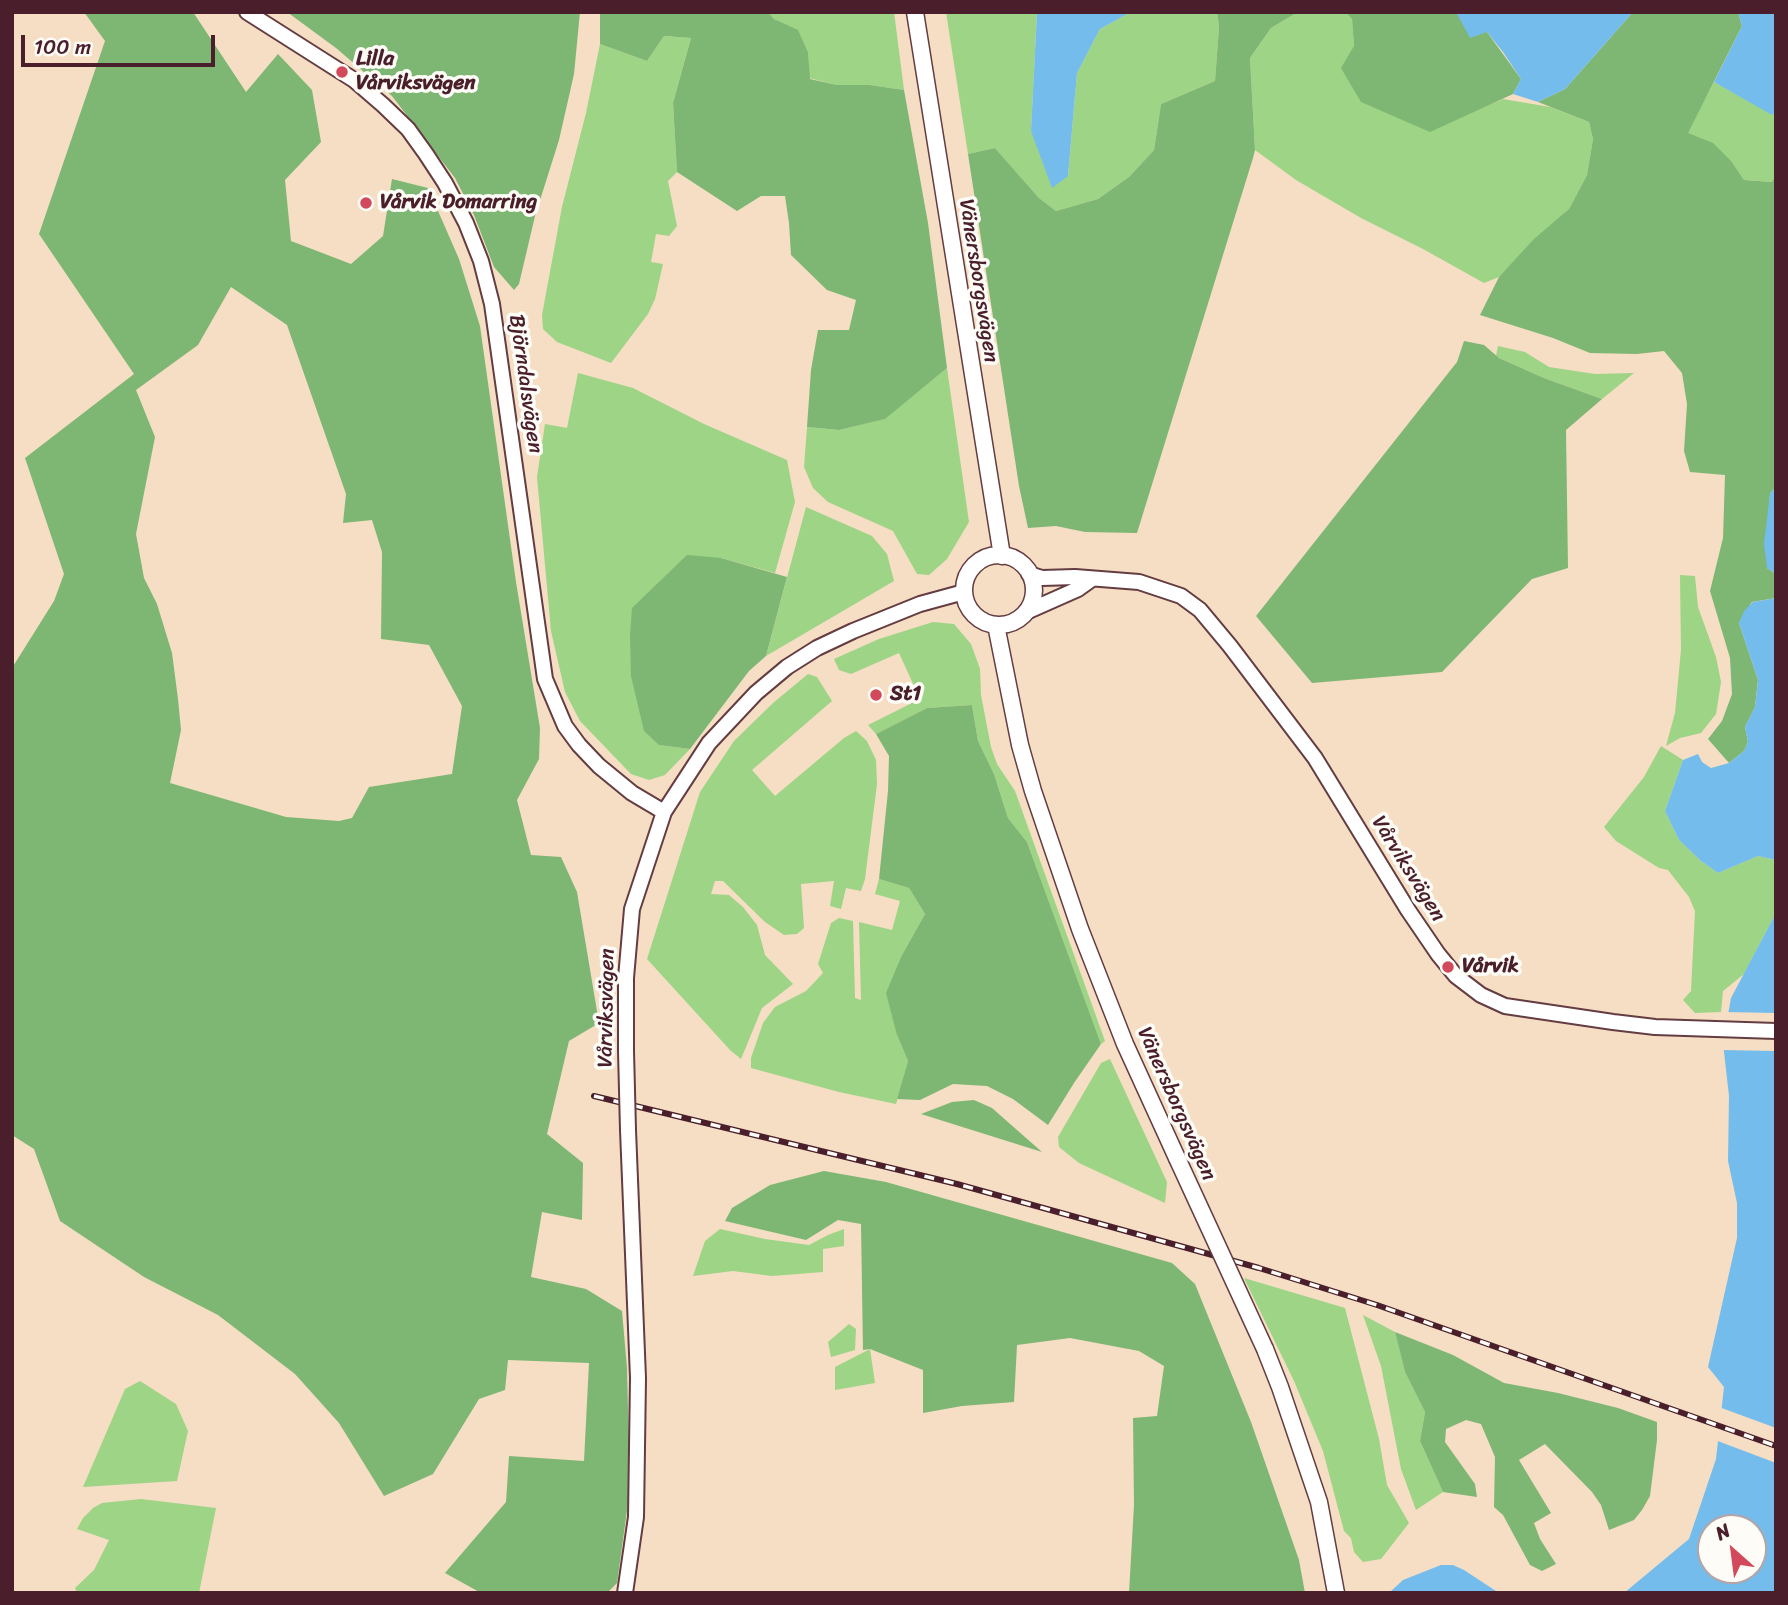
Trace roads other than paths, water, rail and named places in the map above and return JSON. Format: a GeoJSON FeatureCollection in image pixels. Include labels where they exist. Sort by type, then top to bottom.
{"type":"FeatureCollection","features":[{"type":"Feature","properties":{"kind":"main road","name":"Vänersborgsvägen"},"geometry":{"type":"LineString","coordinates":[[915,12],[1002,556]]}},
{"type":"Feature","properties":{"kind":"main road"},"geometry":{"type":"LineString","coordinates":[[1002,556],[1019,562],[1029,574],[1033,592],[1026,612],[1013,622],[996,625],[984,622],[974,615],[967,604],[964,592],[966,579],[972,567],[989,557],[1002,556]]}},
{"type":"Feature","properties":{"kind":"main road","name":"Vänersborgsvägen"},"geometry":{"type":"LineString","coordinates":[[996,625],[1020,745],[1080,929],[1125,1044],[1265,1349],[1318,1502],[1336,1593]]}},
{"type":"Feature","properties":{"kind":"street","name":"Björndalsvägen"},"geometry":{"type":"LineString","coordinates":[[247,12],[348,76],[408,129],[426,154],[466,223],[481,261],[492,304],[545,679],[565,726],[579,745],[599,766],[632,793],[664,812]]}},
{"type":"Feature","properties":{"kind":"street","name":"Vårviksvägen"},"geometry":{"type":"LineString","coordinates":[[1029,574],[1042,578],[1122,579],[1163,588],[1181,596],[1200,610],[1300,737],[1438,954],[1464,983],[1489,999],[1505,1006],[1530,1011],[1655,1027],[1776,1031]]}},
{"type":"Feature","properties":{"kind":"street"},"geometry":{"type":"LineString","coordinates":[[1026,612],[1078,589],[1092,579]]}},
{"type":"Feature","properties":{"kind":"street","name":"Vårviksvägen"},"geometry":{"type":"LineString","coordinates":[[625,1593],[636,1517],[638,1378],[628,1130],[626,978],[632,909],[664,812],[709,743],[756,693],[788,667],[817,648],[853,631],[920,604],[964,592]]}},
{"type":"Feature","properties":{"kind":"water"},"geometry":{"type":"Polygon","coordinates":[[[1037,12],[1131,12],[1100,29],[1077,73],[1068,176],[1052,188],[1031,131],[1037,12]]]}},
{"type":"Feature","properties":{"kind":"water"},"geometry":{"type":"Polygon","coordinates":[[[1456,12],[1633,12],[1565,89],[1538,102],[1513,94],[1521,79],[1503,52],[1487,32],[1470,38],[1456,12]]]}},
{"type":"Feature","properties":{"kind":"water"},"geometry":{"type":"Polygon","coordinates":[[[1738,12],[1776,12],[1776,111],[1772,115],[1714,82],[1742,26],[1738,12]]]}},
{"type":"Feature","properties":{"kind":"water"},"geometry":{"type":"Polygon","coordinates":[[[1776,486],[1776,574],[1767,568],[1764,544],[1770,494],[1776,486]]]}},
{"type":"Feature","properties":{"kind":"water"},"geometry":{"type":"Polygon","coordinates":[[[1776,598],[1776,860],[1758,856],[1718,873],[1679,840],[1665,811],[1683,760],[1698,754],[1702,762],[1711,768],[1729,763],[1744,751],[1748,742],[1745,727],[1755,707],[1758,680],[1739,623],[1744,611],[1753,602],[1776,598]]]}},
{"type":"Feature","properties":{"kind":"water"},"geometry":{"type":"Polygon","coordinates":[[[1776,913],[1776,1593],[1624,1593],[1689,1539],[1697,1515],[1697,1584],[1767,1584],[1767,1514],[1697,1514],[1716,1459],[1724,1387],[1708,1367],[1737,1238],[1737,1203],[1728,1161],[1729,1096],[1723,1043],[1731,998],[1776,913]]]}},
{"type":"Feature","properties":{"kind":"water"},"geometry":{"type":"Polygon","coordinates":[[[1441,1565],[1453,1565],[1464,1570],[1499,1593],[1389,1593],[1403,1580],[1441,1565]]]}},
{"type":"Feature","properties":{"kind":"railway"},"geometry":{"type":"LineString","coordinates":[[594,1096],[957,1184],[1259,1268],[1377,1305],[1776,1446]]}},
{"type":"Feature","properties":{"kind":"place","name":"Lilla Vårviksvägen"},"geometry":{"type":"Point","coordinates":[342,72]}},
{"type":"Feature","properties":{"kind":"place","name":"Vårvik Domarring"},"geometry":{"type":"Point","coordinates":[366,203]}},
{"type":"Feature","properties":{"kind":"place","name":"St1"},"geometry":{"type":"Point","coordinates":[876,695]}},
{"type":"Feature","properties":{"kind":"place","name":"Vårvik"},"geometry":{"type":"Point","coordinates":[1448,967]}}]}
